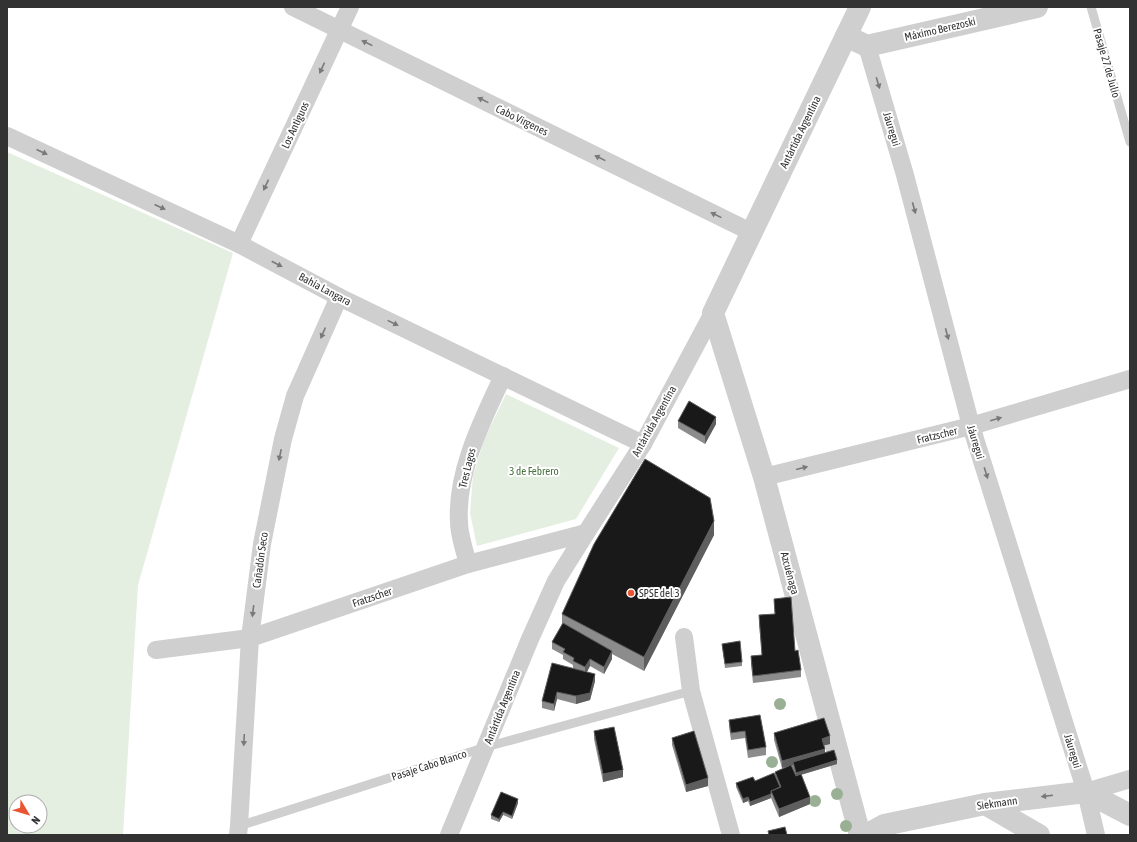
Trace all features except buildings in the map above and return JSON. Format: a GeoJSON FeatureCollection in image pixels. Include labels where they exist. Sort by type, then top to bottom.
{"type":"FeatureCollection","features":[{"type":"Feature","properties":{"kind":"street","name":"Cabo Virgenes"},"geometry":{"type":"LineString","coordinates":[[293,7],[751,232]]}},
{"type":"Feature","properties":{"kind":"street","name":"Los Antiguos"},"geometry":{"type":"LineString","coordinates":[[239,244],[350,7]]}},
{"type":"Feature","properties":{"kind":"street","name":"Antártida Argentina"},"geometry":{"type":"LineString","coordinates":[[449,835],[530,639],[556,582],[586,532],[643,444],[713,313],[860,7]]}},
{"type":"Feature","properties":{"kind":"street","name":"Máximo Berezoski"},"geometry":{"type":"LineString","coordinates":[[867,46],[1037,7]]}},
{"type":"Feature","properties":{"kind":"street"},"geometry":{"type":"LineString","coordinates":[[846,36],[867,46]]}},
{"type":"Feature","properties":{"kind":"street","name":"Jáuregui"},"geometry":{"type":"LineString","coordinates":[[867,46],[905,175],[971,426],[1086,792],[1096,835]]}},
{"type":"Feature","properties":{"kind":"street","name":"Bahía Langara"},"geometry":{"type":"LineString","coordinates":[[7,136],[239,244],[340,297],[643,444]]}},
{"type":"Feature","properties":{"kind":"street","name":"Cañadón Seco"},"geometry":{"type":"LineString","coordinates":[[238,830],[250,638],[262,544],[284,439],[295,396],[340,297]]}},
{"type":"Feature","properties":{"kind":"street","name":"Azcuénaga"},"geometry":{"type":"LineString","coordinates":[[713,313],[764,477],[860,835]]}},
{"type":"Feature","properties":{"kind":"street","name":"Tres Lagos"},"geometry":{"type":"LineString","coordinates":[[468,564],[459,523],[459,504],[463,477],[476,433],[503,376]]}},
{"type":"Feature","properties":{"kind":"street","name":"Fratzscher"},"geometry":{"type":"LineString","coordinates":[[764,477],[971,426],[1130,379]]}},
{"type":"Feature","properties":{"kind":"street","name":"Fratzscher"},"geometry":{"type":"LineString","coordinates":[[156,650],[250,638],[468,564],[586,532]]}},
{"type":"Feature","properties":{"kind":"street"},"geometry":{"type":"LineString","coordinates":[[684,637],[691,691],[731,835]]}},
{"type":"Feature","properties":{"kind":"street","name":"Siekmann"},"geometry":{"type":"LineString","coordinates":[[866,835],[884,825],[985,804],[1086,792],[1130,779]]}},
{"type":"Feature","properties":{"kind":"street"},"geometry":{"type":"LineString","coordinates":[[1086,792],[1130,815]]}},
{"type":"Feature","properties":{"kind":"street"},"geometry":{"type":"LineString","coordinates":[[985,804],[1039,835]]}},
{"type":"Feature","properties":{"kind":"lane","name":"Pasaje 27 de Julio"},"geometry":{"type":"LineString","coordinates":[[1091,7],[1130,142]]}},
{"type":"Feature","properties":{"kind":"lane","name":"Pasaje Cabo Blanco"},"geometry":{"type":"LineString","coordinates":[[238,830],[486,747],[691,691]]}},
{"type":"Feature","properties":{"kind":"green space"},"geometry":{"type":"Polygon","coordinates":[[[7,152],[233,253],[138,585],[123,835],[7,835],[7,152]]]}},
{"type":"Feature","properties":{"kind":"green space","name":"3 de Febrero"},"geometry":{"type":"Polygon","coordinates":[[[506,394],[619,448],[576,519],[477,546],[470,513],[473,476],[484,440],[506,394]]]}},
{"type":"Feature","properties":{"kind":"place","name":"SPSE del 3"},"geometry":{"type":"Point","coordinates":[631,593]}}]}
